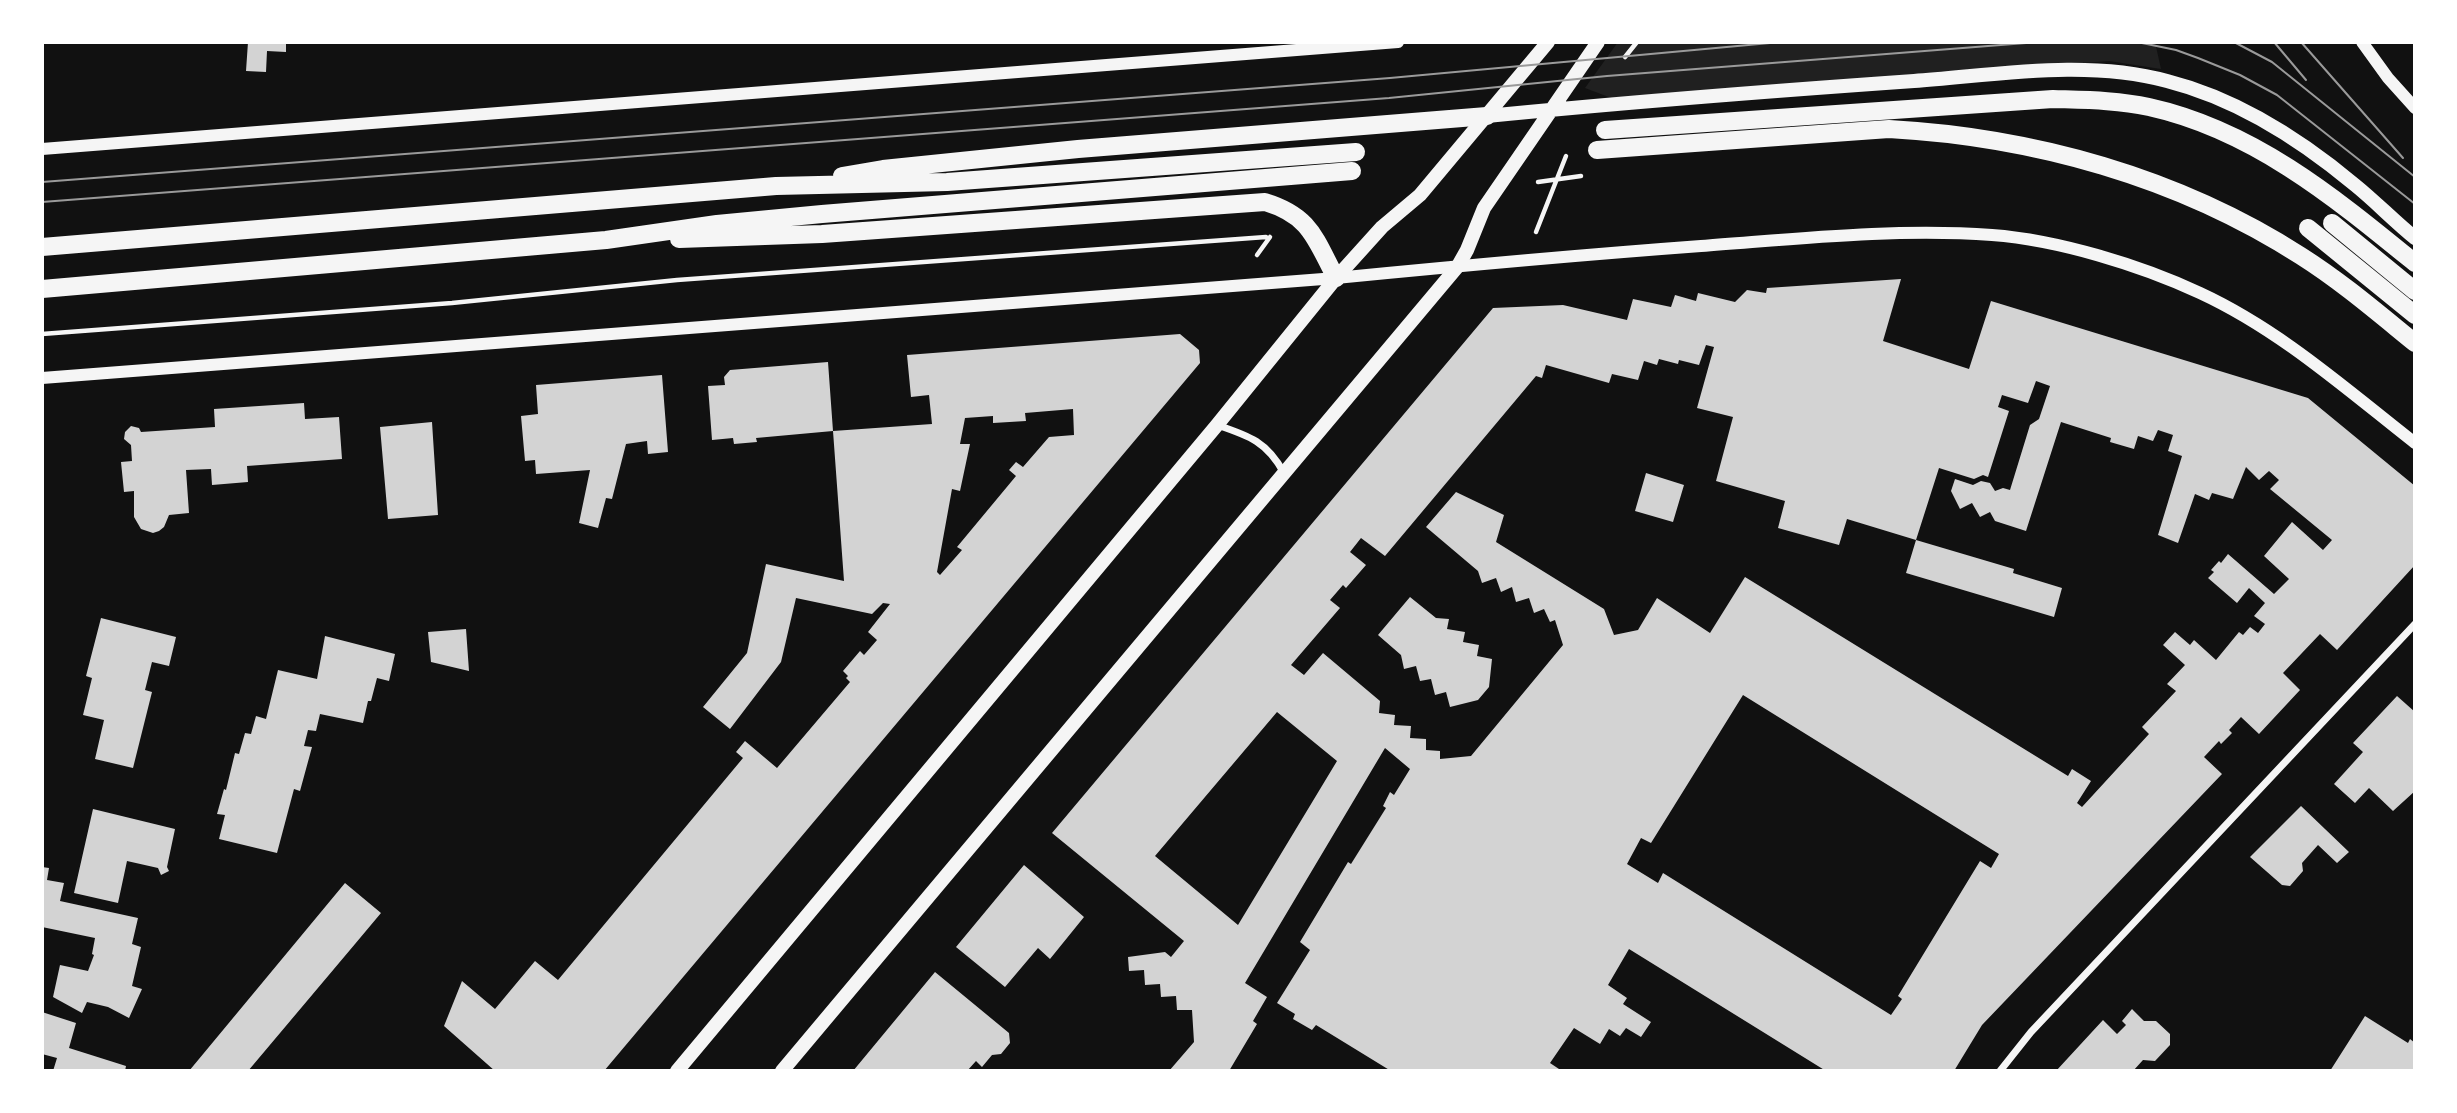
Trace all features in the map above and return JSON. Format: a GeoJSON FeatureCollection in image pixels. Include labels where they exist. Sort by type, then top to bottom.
{"type":"FeatureCollection","features":[{"type":"Feature","properties":{"kind":"main road"},"geometry":{"type":"LineString","coordinates":[[677,1071],[1217,425],[1336,278],[1382,228],[1420,195],[1548,42]]}},
{"type":"Feature","properties":{"kind":"main road"},"geometry":{"type":"LineString","coordinates":[[782,1071],[1458,266],[1483,208],[1596,43]]}},
{"type":"Feature","properties":{"kind":"main road"},"geometry":{"type":"LineString","coordinates":[[776,187],[940,163],[1550,110],[2062,70],[2142,75],[2169,81],[2250,113],[2283,131],[2356,186],[2415,238]]}},
{"type":"Feature","properties":{"kind":"main road"},"geometry":{"type":"LineString","coordinates":[[1605,130],[2053,99],[2123,103],[2197,120],[2260,149],[2325,191],[2415,263]]}},
{"type":"Feature","properties":{"kind":"main road"},"geometry":{"type":"LineString","coordinates":[[1597,150],[1888,129],[1936,132],[2042,150],[2112,168],[2214,207],[2253,227],[2321,269],[2415,344]]}},
{"type":"Feature","properties":{"kind":"main road"},"geometry":{"type":"LineString","coordinates":[[42,247],[776,187],[947,181],[1356,152]]}},
{"type":"Feature","properties":{"kind":"main road"},"geometry":{"type":"LineString","coordinates":[[42,289],[606,240],[716,224],[822,214],[1352,171]]}},
{"type":"Feature","properties":{"kind":"main road"},"geometry":{"type":"LineString","coordinates":[[606,240],[800,236],[1265,202],[1282,207],[1308,225],[1336,278]]}},
{"type":"Feature","properties":{"kind":"main road"},"geometry":{"type":"LineString","coordinates":[[2332,223],[2415,291]]}},
{"type":"Feature","properties":{"kind":"main road"},"geometry":{"type":"LineString","coordinates":[[2308,228],[2415,315]]}},
{"type":"Feature","properties":{"kind":"street"},"geometry":{"type":"LineString","coordinates":[[42,149],[1398,42]]}},
{"type":"Feature","properties":{"kind":"street"},"geometry":{"type":"LineString","coordinates":[[2362,42],[2388,78],[2415,108]]}},
{"type":"Feature","properties":{"kind":"street"},"geometry":{"type":"LineString","coordinates":[[42,378],[1336,278],[1879,233],[1942,232],[1995,235],[2033,241],[2148,271],[2199,292],[2246,315],[2297,350],[2415,443]]}},
{"type":"Feature","properties":{"kind":"street"},"geometry":{"type":"LineString","coordinates":[[1217,425],[1249,436],[1262,444],[1275,456],[1284,474]]}},
{"type":"Feature","properties":{"kind":"street"},"geometry":{"type":"LineString","coordinates":[[2000,1071],[2031,1032],[2415,624]]}},
{"type":"Feature","properties":{"kind":"shaded area"},"geometry":{"type":"Polygon","coordinates":[[[1618,42],[2155,42],[2161,69],[2109,61],[1614,99],[1585,88],[1618,42]]]}},
{"type":"Feature","properties":{"kind":"building"},"geometry":{"type":"Polygon","coordinates":[[[248,42],[286,42],[286,52],[267,51],[266,72],[246,71],[248,42]]]}},
{"type":"Feature","properties":{"kind":"building"},"geometry":{"type":"Polygon","coordinates":[[[1901,279],[1883,341],[1969,369],[1991,301],[2308,398],[2415,486],[2415,565],[2337,650],[2320,634],[2283,673],[2300,690],[2259,734],[2241,717],[2229,730],[2232,733],[2221,744],[2219,741],[2204,757],[2222,774],[1982,1025],[1954,1071],[1826,1071],[1629,949],[1608,985],[1627,998],[1623,1004],[1651,1022],[1641,1037],[1626,1028],[1620,1036],[1609,1029],[1600,1044],[1574,1028],[1550,1063],[1562,1071],[1391,1071],[1316,1025],[1312,1030],[1293,1019],[1295,1014],[1277,1003],[1310,950],[1300,942],[1348,862],[1351,864],[1386,808],[1383,806],[1390,792],[1394,795],[1410,769],[1385,748],[1245,983],[1267,997],[1253,1021],[1257,1024],[1229,1071],[1169,1071],[1194,1042],[1192,1010],[1177,1010],[1176,996],[1161,997],[1160,984],[1145,985],[1144,970],[1129,971],[1128,957],[1165,952],[1171,957],[1184,941],[1052,833],[1493,308],[1563,305],[1627,320],[1633,299],[1671,307],[1675,295],[1696,301],[1698,293],[1735,302],[1747,290],[1766,293],[1767,288],[1901,279]],[[1706,345],[1699,365],[1679,360],[1678,364],[1659,359],[1657,365],[1644,361],[1638,380],[1612,374],[1609,383],[1546,365],[1542,378],[1536,376],[1385,556],[1361,538],[1350,552],[1366,565],[1346,588],[1343,585],[1330,600],[1340,608],[1291,665],[1304,675],[1323,653],[1380,701],[1379,713],[1395,715],[1394,725],[1411,726],[1410,738],[1426,739],[1426,750],[1440,751],[1440,759],[1471,756],[1563,645],[1555,620],[1550,622],[1544,609],[1534,613],[1529,598],[1516,602],[1512,587],[1501,592],[1496,578],[1482,583],[1478,571],[1426,527],[1456,492],[1504,515],[1496,542],[1604,609],[1614,635],[1638,630],[1657,598],[1710,633],[1745,577],[2068,776],[2072,769],[2091,781],[2077,803],[2082,807],[2149,734],[2142,727],[2176,691],[2167,684],[2185,665],[2163,645],[2175,632],[2190,645],[2194,640],[2216,660],[2239,632],[2243,635],[2250,627],[2258,633],[2265,624],[2254,616],[2265,603],[2249,588],[2237,603],[2208,578],[2219,561],[2221,563],[2228,554],[2274,594],[2289,579],[2264,556],[2292,522],[2323,550],[2332,540],[2270,489],[2279,480],[2269,471],[2259,480],[2246,467],[2233,499],[2212,493],[2209,500],[2195,494],[2178,543],[2158,535],[2182,456],[2168,451],[2173,435],[2158,430],[2153,441],[2138,436],[2134,449],[2110,442],[2111,438],[2061,422],[2026,531],[1995,521],[1990,512],[1980,517],[1972,503],[1960,509],[1951,491],[1955,479],[1973,485],[1981,481],[1990,483],[1995,491],[2003,488],[2010,490],[2030,425],[2039,419],[2050,386],[2036,381],[2028,403],[2002,395],[1998,407],[2009,411],[1988,477],[1983,475],[1974,479],[1939,468],[1916,540],[1847,519],[1839,545],[1778,528],[1785,501],[1716,481],[1733,417],[1697,408],[1714,347],[1706,345]],[[1743,695],[1651,843],[1641,838],[1627,864],[1658,883],[1663,873],[1891,1015],[1902,999],[1898,996],[1980,861],[1991,868],[1999,854],[1743,695]],[[1277,712],[1155,856],[1238,925],[1337,761],[1277,712]]]}},
{"type":"Feature","properties":{"kind":"building"},"geometry":{"type":"Polygon","coordinates":[[[1180,334],[1199,350],[1200,363],[604,1071],[495,1071],[444,1026],[462,981],[495,1009],[535,961],[558,980],[743,758],[736,752],[745,741],[777,768],[850,682],[843,671],[860,651],[864,655],[877,640],[868,632],[890,604],[883,603],[872,614],[796,598],[781,662],[730,729],[703,707],[747,653],[766,564],[844,581],[833,431],[932,424],[929,395],[911,397],[907,355],[1180,334]],[[1073,409],[1025,413],[1026,421],[993,423],[993,416],[965,418],[960,444],[970,444],[960,491],[952,489],[937,572],[940,575],[962,550],[957,547],[1016,476],[1009,470],[1016,462],[1023,467],[1049,437],[1074,435],[1073,409]]]}},
{"type":"Feature","properties":{"kind":"building"},"geometry":{"type":"Polygon","coordinates":[[[828,362],[833,431],[756,438],[757,442],[734,444],[733,438],[712,440],[708,386],[725,385],[724,377],[730,370],[828,362]]]}},
{"type":"Feature","properties":{"kind":"building"},"geometry":{"type":"Polygon","coordinates":[[[662,375],[668,452],[648,454],[647,441],[626,444],[612,499],[606,498],[598,528],[579,523],[590,470],[536,474],[535,460],[525,461],[521,416],[538,414],[536,385],[662,375]]]}},
{"type":"Feature","properties":{"kind":"building"},"geometry":{"type":"Polygon","coordinates":[[[304,403],[305,419],[339,417],[342,459],[247,466],[248,482],[212,485],[211,469],[186,470],[189,513],[169,515],[164,527],[153,533],[141,529],[134,517],[134,491],[124,492],[121,462],[132,461],[131,445],[124,439],[125,432],[131,426],[139,428],[141,432],[215,427],[214,409],[304,403]]]}},
{"type":"Feature","properties":{"kind":"building"},"geometry":{"type":"Polygon","coordinates":[[[432,422],[438,515],[388,519],[380,427],[432,422]]]}},
{"type":"Feature","properties":{"kind":"building"},"geometry":{"type":"Polygon","coordinates":[[[1646,473],[1684,485],[1673,522],[1635,511],[1646,473]]]}},
{"type":"Feature","properties":{"kind":"building"},"geometry":{"type":"Polygon","coordinates":[[[1916,540],[2014,569],[2013,573],[2062,588],[2054,617],[1906,573],[1916,540]]]}},
{"type":"Feature","properties":{"kind":"building"},"geometry":{"type":"Polygon","coordinates":[[[1410,597],[1436,618],[1449,619],[1447,629],[1465,632],[1463,642],[1479,645],[1477,656],[1492,659],[1489,687],[1478,700],[1450,707],[1446,692],[1435,695],[1431,679],[1420,681],[1416,666],[1404,669],[1401,655],[1378,635],[1410,597]]]}},
{"type":"Feature","properties":{"kind":"building"},"geometry":{"type":"Polygon","coordinates":[[[101,618],[176,637],[169,666],[152,662],[145,690],[152,692],[133,768],[95,759],[104,720],[83,715],[92,678],[86,676],[101,618]]]}},
{"type":"Feature","properties":{"kind":"building"},"geometry":{"type":"Polygon","coordinates":[[[466,629],[469,671],[431,662],[428,632],[466,629]]]}},
{"type":"Feature","properties":{"kind":"building"},"geometry":{"type":"Polygon","coordinates":[[[325,636],[395,654],[389,681],[377,678],[363,723],[320,714],[316,731],[308,730],[304,746],[312,747],[300,791],[294,789],[277,853],[219,839],[225,815],[217,814],[235,753],[239,754],[245,733],[251,734],[256,716],[266,719],[278,670],[317,679],[325,636]]]}},
{"type":"Feature","properties":{"kind":"building"},"geometry":{"type":"Polygon","coordinates":[[[2397,696],[2415,712],[2415,791],[2393,811],[2369,788],[2355,803],[2334,784],[2363,752],[2353,743],[2397,696]]]}},
{"type":"Feature","properties":{"kind":"building"},"geometry":{"type":"Polygon","coordinates":[[[2301,806],[2349,852],[2337,863],[2318,845],[2302,863],[2303,871],[2290,886],[2282,885],[2250,857],[2301,806]]]}},
{"type":"Feature","properties":{"kind":"building"},"geometry":{"type":"Polygon","coordinates":[[[93,809],[175,829],[167,867],[169,871],[161,875],[158,868],[127,861],[118,903],[74,893],[93,809]]]}},
{"type":"Feature","properties":{"kind":"building"},"geometry":{"type":"Polygon","coordinates":[[[1024,865],[1084,917],[1050,959],[1038,948],[1005,987],[956,947],[1024,865]]]}},
{"type":"Feature","properties":{"kind":"building"},"geometry":{"type":"Polygon","coordinates":[[[42,867],[49,868],[47,880],[64,883],[60,901],[138,918],[132,944],[141,947],[132,986],[142,989],[129,1018],[108,1007],[87,1002],[82,1013],[53,997],[60,965],[88,971],[94,955],[95,938],[42,927],[42,867]]]}},
{"type":"Feature","properties":{"kind":"building"},"geometry":{"type":"Polygon","coordinates":[[[345,883],[381,913],[248,1071],[189,1071],[345,883]]]}},
{"type":"Feature","properties":{"kind":"building"},"geometry":{"type":"Polygon","coordinates":[[[935,972],[1009,1033],[1010,1043],[1001,1054],[992,1055],[982,1067],[976,1061],[967,1071],[853,1071],[935,972]]]}},
{"type":"Feature","properties":{"kind":"building"},"geometry":{"type":"Polygon","coordinates":[[[2132,1009],[2144,1021],[2156,1021],[2170,1034],[2170,1045],[2155,1061],[2143,1060],[2133,1071],[2056,1071],[2103,1020],[2117,1034],[2126,1025],[2122,1021],[2132,1009]]]}},
{"type":"Feature","properties":{"kind":"building"},"geometry":{"type":"Polygon","coordinates":[[[42,1012],[76,1023],[69,1048],[126,1066],[125,1071],[53,1071],[57,1058],[42,1054],[42,1012]]]}},
{"type":"Feature","properties":{"kind":"building"},"geometry":{"type":"Polygon","coordinates":[[[2365,1016],[2408,1043],[2410,1039],[2415,1043],[2415,1071],[2330,1071],[2365,1016]]]}},
{"type":"Feature","properties":{"kind":"tram line"},"geometry":{"type":"LineString","coordinates":[[42,182],[1390,78],[1781,42]]}},
{"type":"Feature","properties":{"kind":"tram line"},"geometry":{"type":"LineString","coordinates":[[42,202],[1389,98],[1607,76],[2039,42]]}},
{"type":"Feature","properties":{"kind":"tram line"},"geometry":{"type":"LineString","coordinates":[[2137,42],[2176,50],[2198,58],[2240,75],[2277,95],[2415,204]]}},
{"type":"Feature","properties":{"kind":"tram line"},"geometry":{"type":"LineString","coordinates":[[2234,42],[2272,62],[2415,177]]}},
{"type":"Feature","properties":{"kind":"tram line"},"geometry":{"type":"LineString","coordinates":[[2274,42],[2306,80]]}},
{"type":"Feature","properties":{"kind":"tram line"},"geometry":{"type":"LineString","coordinates":[[2301,42],[2403,158]]}}]}
